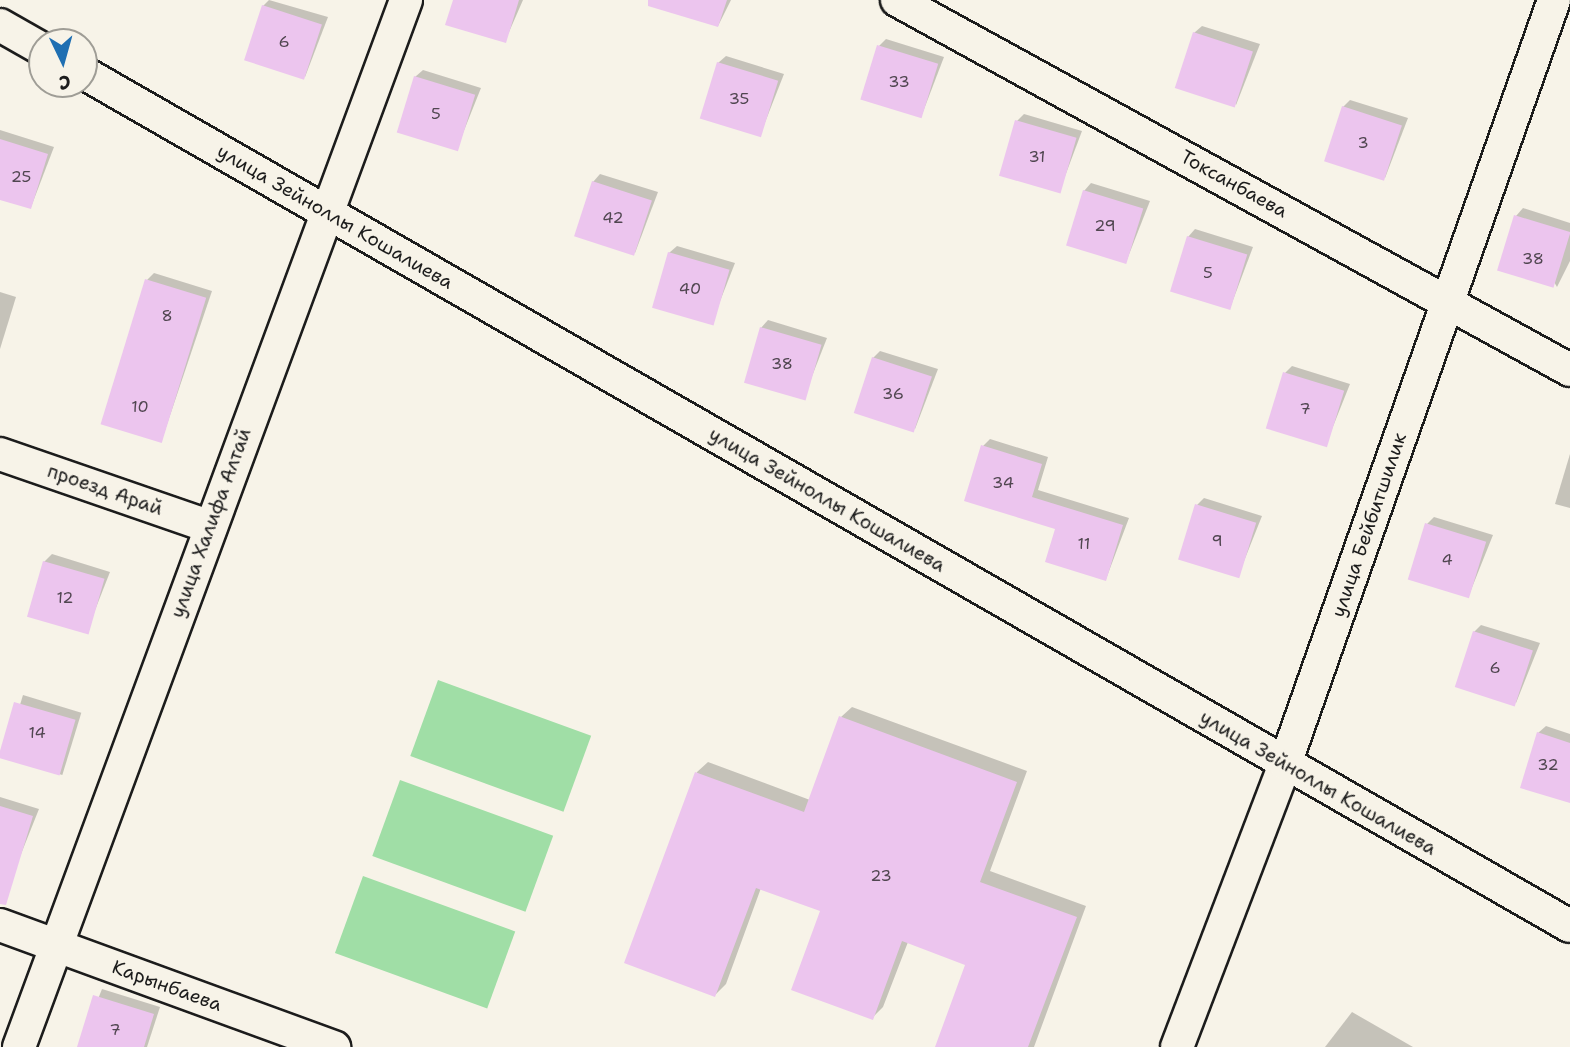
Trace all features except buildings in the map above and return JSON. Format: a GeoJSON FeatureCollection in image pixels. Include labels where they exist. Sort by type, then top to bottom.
{"type":"FeatureCollection","features":[{"type":"Feature","properties":{"kind":"street","name":"улица Халифа Алтай"},"geometry":{"type":"LineString","coordinates":[[19,1047],[406,0]]}},
{"type":"Feature","properties":{"kind":"street","name":"Токсанбаева"},"geometry":{"type":"LineString","coordinates":[[897,0],[1570,370]]}},
{"type":"Feature","properties":{"kind":"street","name":"улица Бейбитшилик"},"geometry":{"type":"LineString","coordinates":[[1177,1047],[1285,764],[1554,0]]}},
{"type":"Feature","properties":{"kind":"street"},"geometry":{"type":"LineString","coordinates":[[0,25],[28,41]]}},
{"type":"Feature","properties":{"kind":"street","name":"улица Зейноллы Кошалиева"},"geometry":{"type":"LineString","coordinates":[[98,81],[1570,926]]}},
{"type":"Feature","properties":{"kind":"street","name":"проезд Арай"},"geometry":{"type":"LineString","coordinates":[[0,454],[211,527]]}},
{"type":"Feature","properties":{"kind":"street","name":"Карынбаева"},"geometry":{"type":"LineString","coordinates":[[0,925],[334,1047]]}},
{"type":"Feature","properties":{"kind":"green space"},"geometry":{"type":"Polygon","coordinates":[[[438,680],[591,736],[563,812],[410,756],[438,680]]]}},
{"type":"Feature","properties":{"kind":"green space"},"geometry":{"type":"Polygon","coordinates":[[[400,780],[553,836],[525,912],[372,856],[400,780]]]}},
{"type":"Feature","properties":{"kind":"green space"},"geometry":{"type":"Polygon","coordinates":[[[363,876],[515,931],[487,1008],[335,953],[363,876]]]}}]}
